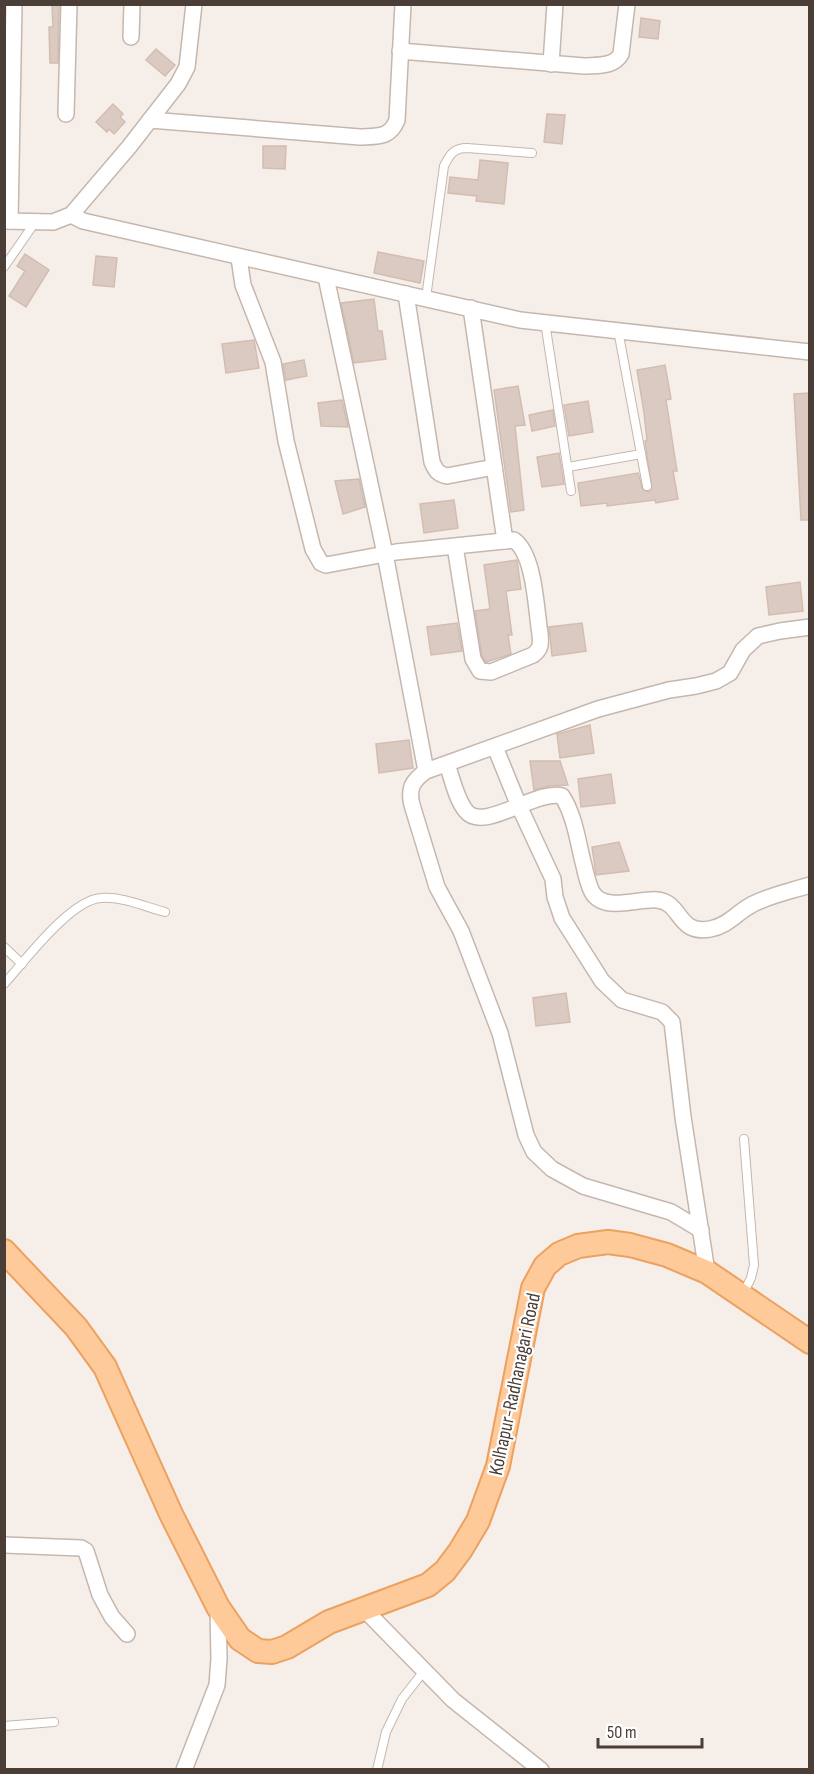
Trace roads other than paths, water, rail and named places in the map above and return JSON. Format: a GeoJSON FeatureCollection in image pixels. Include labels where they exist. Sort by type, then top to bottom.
{"type":"FeatureCollection","features":[{"type":"Feature","properties":{"kind":"main road","name":"Kolhapur-Radhanagari Road"},"geometry":{"type":"LineString","coordinates":[[4,1251],[76,1327],[105,1367],[171,1515],[218,1607],[240,1639],[258,1651],[272,1652],[287,1647],[329,1622],[428,1585],[445,1571],[478,1521],[498,1467],[534,1288],[545,1266],[559,1254],[578,1246],[608,1242],[667,1255],[707,1272],[810,1342]]}},
{"type":"Feature","properties":{"kind":"street"},"geometry":{"type":"LineString","coordinates":[[14,4],[9,63],[7,221],[53,222],[71,214],[178,84],[187,68],[194,4]]}},
{"type":"Feature","properties":{"kind":"street"},"geometry":{"type":"LineString","coordinates":[[66,114],[69,4]]}},
{"type":"Feature","properties":{"kind":"street"},"geometry":{"type":"LineString","coordinates":[[131,37],[132,4]]}},
{"type":"Feature","properties":{"kind":"street"},"geometry":{"type":"LineString","coordinates":[[150,120],[360,137],[386,134],[394,128],[397,120],[403,4]]}},
{"type":"Feature","properties":{"kind":"street"},"geometry":{"type":"LineString","coordinates":[[551,64],[555,4]]}},
{"type":"Feature","properties":{"kind":"street"},"geometry":{"type":"LineString","coordinates":[[400,51],[551,64],[612,63],[618,60],[621,54],[627,4]]}},
{"type":"Feature","properties":{"kind":"street"},"geometry":{"type":"LineString","coordinates":[[71,214],[83,221],[239,258],[520,320],[810,352]]}},
{"type":"Feature","properties":{"kind":"street"},"geometry":{"type":"LineString","coordinates":[[239,258],[243,285],[273,362],[286,441],[313,549],[321,563],[326,565],[386,554],[455,546],[514,540],[520,544],[529,561],[541,645],[533,655],[504,668],[480,671],[473,658],[455,546]]}},
{"type":"Feature","properties":{"kind":"street"},"geometry":{"type":"LineString","coordinates":[[326,277],[386,554],[426,771]]}},
{"type":"Feature","properties":{"kind":"street"},"geometry":{"type":"LineString","coordinates":[[406,294],[432,462],[436,471],[447,476],[494,468]]}},
{"type":"Feature","properties":{"kind":"street"},"geometry":{"type":"LineString","coordinates":[[471,308],[505,541]]}},
{"type":"Feature","properties":{"kind":"street"},"geometry":{"type":"LineString","coordinates":[[702,1230],[671,1212],[583,1186],[552,1169],[534,1152],[526,1135],[500,1033],[461,931],[437,887],[412,806],[411,786],[414,779],[426,771],[598,709],[669,690],[716,681],[730,673],[743,650],[758,636],[810,627]]}},
{"type":"Feature","properties":{"kind":"street"},"geometry":{"type":"LineString","coordinates":[[495,747],[553,879],[555,897],[562,918],[602,981],[622,1000],[662,1012],[672,1022],[683,1117],[707,1272]]}},
{"type":"Feature","properties":{"kind":"street"},"geometry":{"type":"LineString","coordinates":[[447,764],[464,809],[475,818],[491,816],[544,795],[562,796],[573,819],[588,884],[596,898],[603,902],[657,900],[667,902],[676,911],[681,921],[688,926],[698,929],[717,928],[750,906],[810,885]]}},
{"type":"Feature","properties":{"kind":"street"},"geometry":{"type":"LineString","coordinates":[[4,1545],[81,1548],[86,1551],[100,1595],[112,1617],[127,1634]]}},
{"type":"Feature","properties":{"kind":"street"},"geometry":{"type":"LineString","coordinates":[[184,1770],[218,1685],[218,1607]]}},
{"type":"Feature","properties":{"kind":"street"},"geometry":{"type":"LineString","coordinates":[[363,1608],[453,1700],[541,1770]]}},
{"type":"Feature","properties":{"kind":"lane"},"geometry":{"type":"LineString","coordinates":[[426,298],[444,166],[453,151],[459,148],[532,153]]}},
{"type":"Feature","properties":{"kind":"lane"},"geometry":{"type":"LineString","coordinates":[[4,267],[36,221]]}},
{"type":"Feature","properties":{"kind":"lane"},"geometry":{"type":"LineString","coordinates":[[545,322],[571,491]]}},
{"type":"Feature","properties":{"kind":"lane"},"geometry":{"type":"LineString","coordinates":[[618,330],[647,486]]}},
{"type":"Feature","properties":{"kind":"lane"},"geometry":{"type":"LineString","coordinates":[[568,467],[641,454]]}},
{"type":"Feature","properties":{"kind":"lane"},"geometry":{"type":"LineString","coordinates":[[4,984],[60,922],[90,900],[99,897],[111,898],[165,912]]}},
{"type":"Feature","properties":{"kind":"lane"},"geometry":{"type":"LineString","coordinates":[[4,947],[22,964]]}},
{"type":"Feature","properties":{"kind":"lane"},"geometry":{"type":"LineString","coordinates":[[742,1296],[751,1278],[753,1265],[744,1139]]}},
{"type":"Feature","properties":{"kind":"lane"},"geometry":{"type":"LineString","coordinates":[[377,1770],[386,1732],[402,1700],[424,1671]]}},
{"type":"Feature","properties":{"kind":"lane"},"geometry":{"type":"LineString","coordinates":[[4,1726],[54,1722]]}}]}
